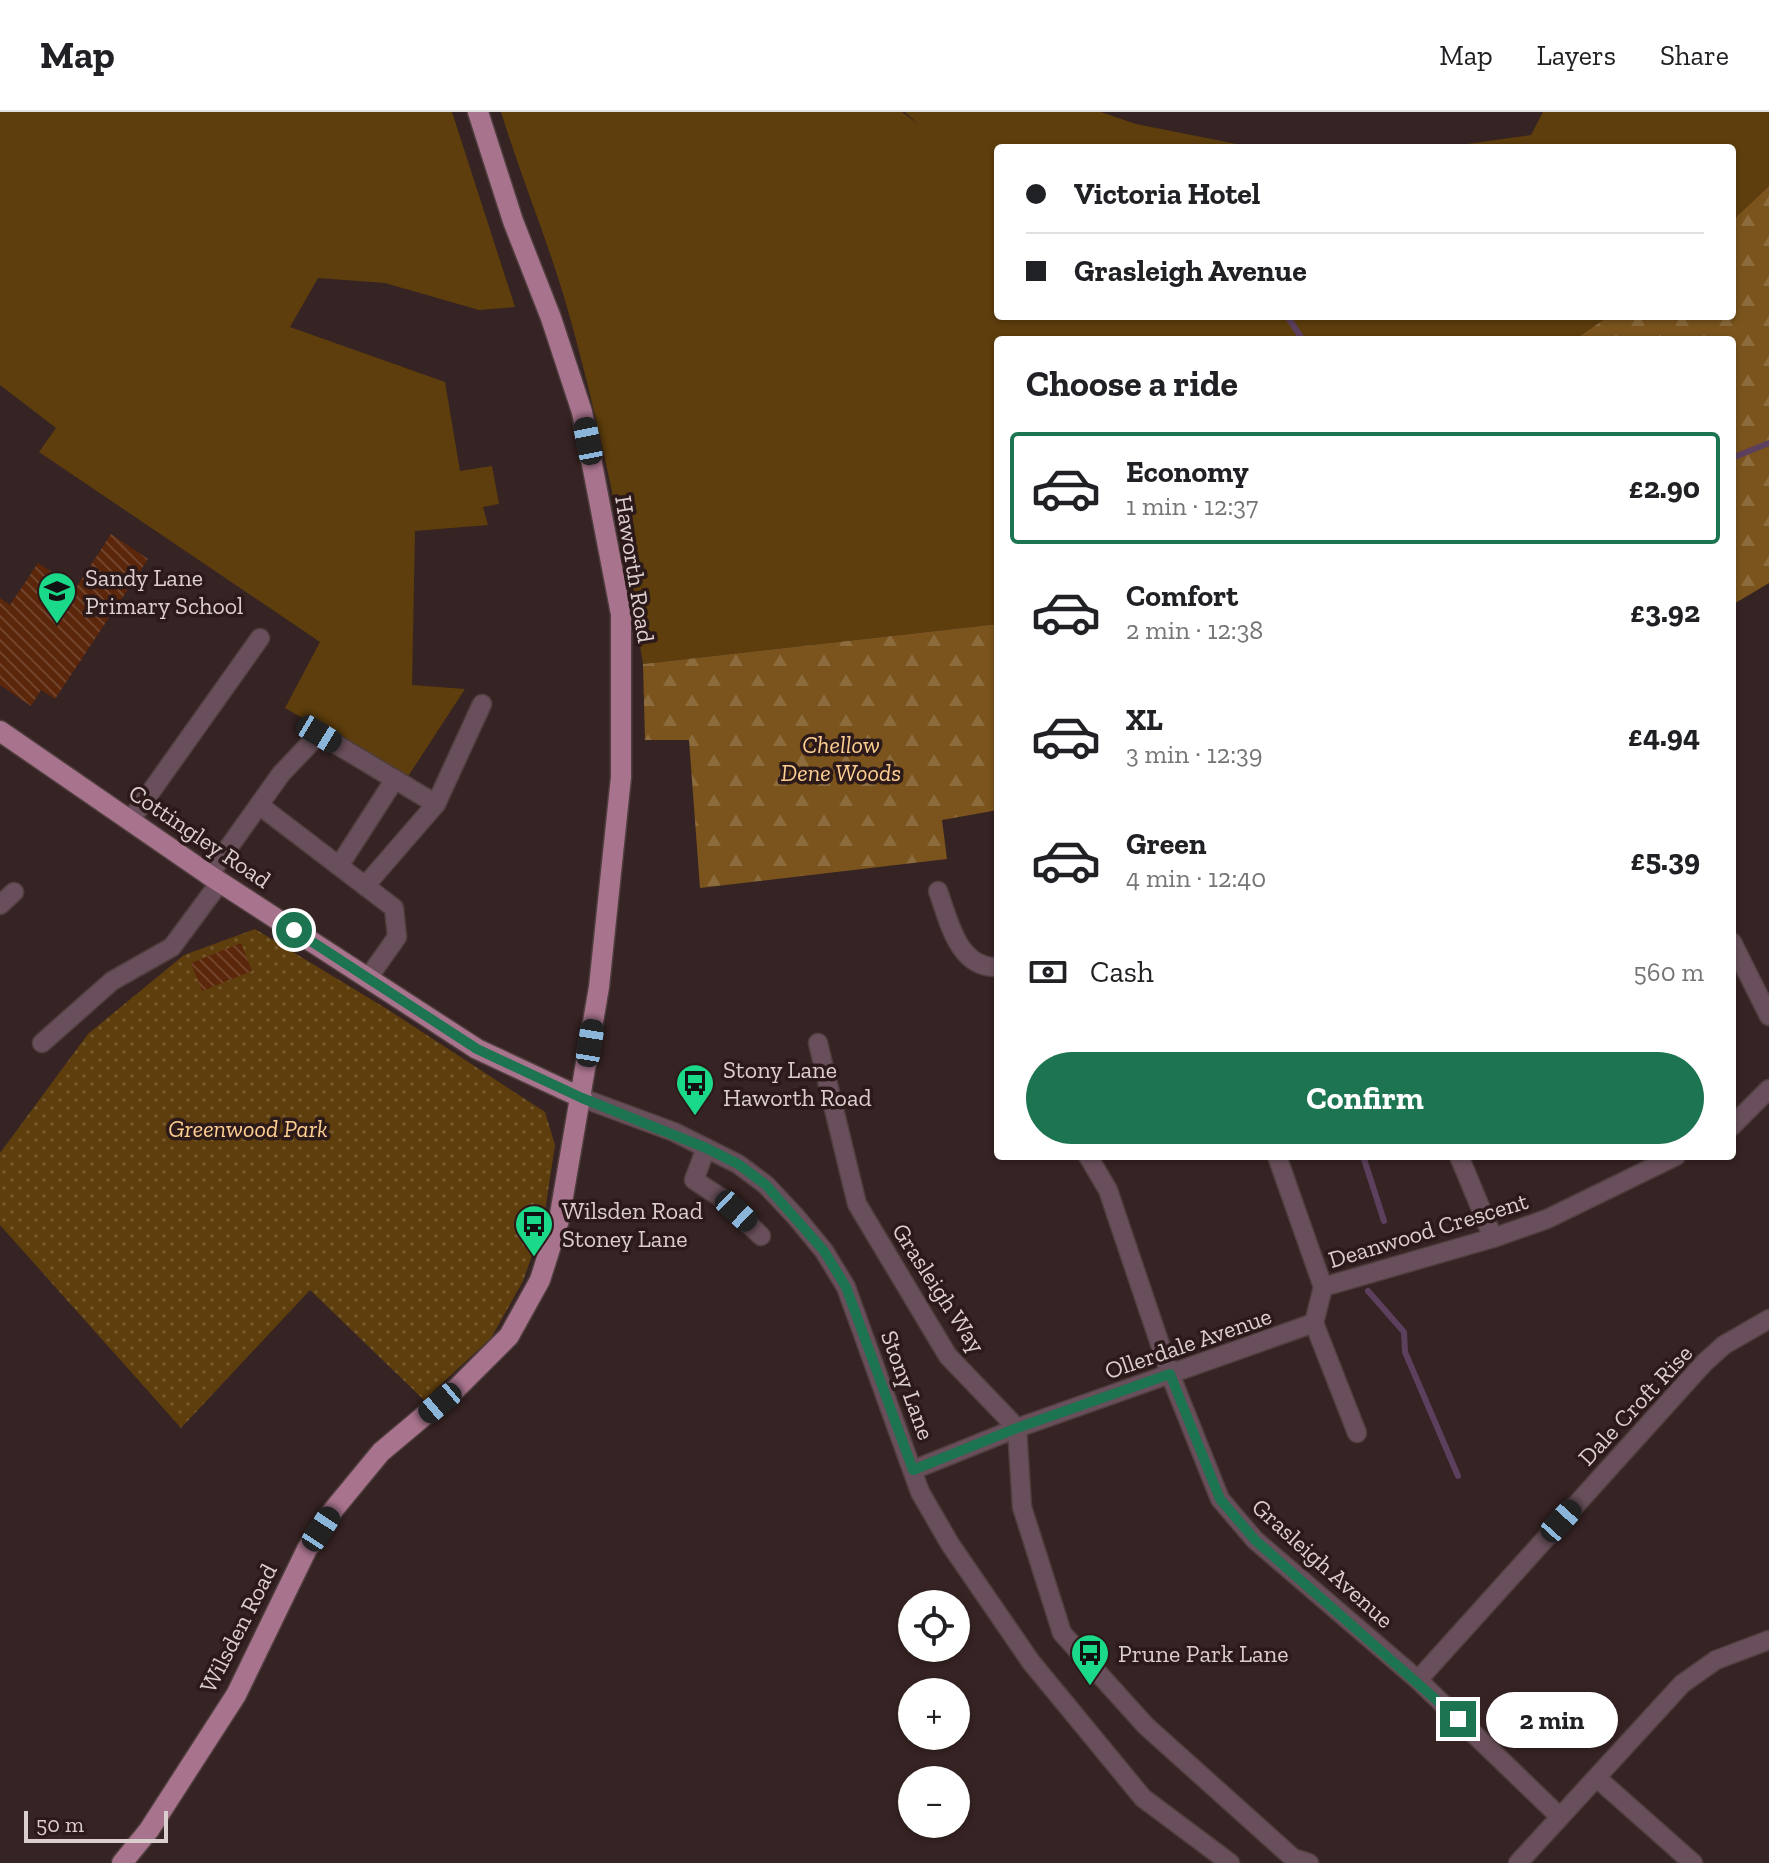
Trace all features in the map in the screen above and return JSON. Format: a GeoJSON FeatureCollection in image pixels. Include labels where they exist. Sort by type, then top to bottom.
{"type":"FeatureCollection","features":[{"type":"Feature","properties":{"kind":"main road","name":"Haworth Road"},"geometry":{"type":"LineString","coordinates":[[478,112],[513,221],[551,318],[582,412],[621,614],[621,777],[599,987],[582,1098]]}},
{"type":"Feature","properties":{"kind":"main road","name":"Cottingley Road"},"geometry":{"type":"LineString","coordinates":[[0,731],[215,879],[477,1049],[582,1098]]}},
{"type":"Feature","properties":{"kind":"main road","name":"Wilsden Road"},"geometry":{"type":"LineString","coordinates":[[122,1863],[149,1830],[229,1706],[307,1549],[334,1509],[381,1452],[456,1389],[509,1336],[540,1280],[549,1253],[582,1098]]}},
{"type":"Feature","properties":{"kind":"street"},"geometry":{"type":"LineString","coordinates":[[130,821],[260,638]]}},
{"type":"Feature","properties":{"kind":"street"},"geometry":{"type":"LineString","coordinates":[[365,886],[436,804],[482,704]]}},
{"type":"Feature","properties":{"kind":"street"},"geometry":{"type":"LineString","coordinates":[[42,1043],[112,981],[172,947],[259,805],[281,774],[319,734],[436,804]]}},
{"type":"Feature","properties":{"kind":"street"},"geometry":{"type":"LineString","coordinates":[[339,866],[395,779]]}},
{"type":"Feature","properties":{"kind":"street"},"geometry":{"type":"LineString","coordinates":[[259,805],[394,908],[397,937],[368,978]]}},
{"type":"Feature","properties":{"kind":"street"},"geometry":{"type":"LineString","coordinates":[[938,891],[961,951],[986,968],[994,967]]}},
{"type":"Feature","properties":{"kind":"street"},"geometry":{"type":"LineString","coordinates":[[1736,950],[1769,1016]]}},
{"type":"Feature","properties":{"kind":"street","name":"Grasleigh Way"},"geometry":{"type":"LineString","coordinates":[[818,1043],[857,1204],[948,1356],[1017,1428]]}},
{"type":"Feature","properties":{"kind":"street"},"geometry":{"type":"LineString","coordinates":[[1736,1122],[1769,1089]]}},
{"type":"Feature","properties":{"kind":"street","name":"Stony Lane"},"geometry":{"type":"LineString","coordinates":[[582,1098],[738,1164],[766,1185],[824,1251],[846,1287],[920,1492],[950,1544],[1031,1662],[1143,1798],[1230,1863]]}},
{"type":"Feature","properties":{"kind":"street"},"geometry":{"type":"LineString","coordinates":[[706,1148],[694,1180],[723,1199],[761,1236]]}},
{"type":"Feature","properties":{"kind":"street","name":"Grasleigh Avenue"},"geometry":{"type":"LineString","coordinates":[[1091,1160],[1108,1190],[1170,1374],[1220,1499],[1255,1540],[1418,1680],[1559,1816]]}},
{"type":"Feature","properties":{"kind":"street"},"geometry":{"type":"LineString","coordinates":[[1278,1160],[1323,1287],[1314,1323],[1357,1433]]}},
{"type":"Feature","properties":{"kind":"street"},"geometry":{"type":"LineString","coordinates":[[1461,1160],[1493,1238]]}},
{"type":"Feature","properties":{"kind":"street","name":"Deanwood Crescent"},"geometry":{"type":"LineString","coordinates":[[1323,1287],[1493,1238],[1547,1219],[1668,1160]]}},
{"type":"Feature","properties":{"kind":"street","name":"Dale Croft Rise"},"geometry":{"type":"LineString","coordinates":[[1418,1680],[1704,1363],[1724,1345],[1769,1319]]}},
{"type":"Feature","properties":{"kind":"street","name":"Ollerdale Avenue"},"geometry":{"type":"LineString","coordinates":[[913,1470],[1017,1428],[1314,1323]]}},
{"type":"Feature","properties":{"kind":"street"},"geometry":{"type":"LineString","coordinates":[[1017,1428],[1022,1507],[1062,1633],[1146,1726],[1293,1858],[1309,1863]]}},
{"type":"Feature","properties":{"kind":"street"},"geometry":{"type":"LineString","coordinates":[[1518,1863],[1682,1684],[1703,1667],[1769,1640]]}},
{"type":"Feature","properties":{"kind":"street"},"geometry":{"type":"LineString","coordinates":[[1597,1778],[1693,1863]]}},
{"type":"Feature","properties":{"kind":"green space"},"geometry":{"type":"Polygon","coordinates":[[[0,112],[452,112],[515,307],[479,310],[385,283],[318,278],[290,327],[445,382],[460,471],[492,466],[499,504],[483,507],[488,525],[415,531],[412,685],[465,689],[407,778],[285,708],[320,642],[39,452],[56,428],[0,385],[0,112]]]}},
{"type":"Feature","properties":{"kind":"green space"},"geometry":{"type":"Polygon","coordinates":[[[501,112],[902,112],[918,124],[905,112],[1101,112],[1136,124],[1237,144],[994,144],[994,320],[1603,320],[1580,336],[994,336],[994,624],[643,664],[592,401],[569,314],[501,112]]]}},
{"type":"Feature","properties":{"kind":"green space"},"geometry":{"type":"Polygon","coordinates":[[[1543,112],[1769,112],[1769,186],[1736,217],[1736,144],[1467,144],[1531,135],[1543,112]]]}},
{"type":"Feature","properties":{"kind":"green space"},"geometry":{"type":"Polygon","coordinates":[[[1769,186],[1769,583],[1736,603],[1736,336],[1580,336],[1603,320],[1736,320],[1736,217],[1769,186]]]}},
{"type":"Feature","properties":{"kind":"green space","name":"Chellow Dene Woods"},"geometry":{"type":"Polygon","coordinates":[[[994,624],[994,811],[942,820],[947,859],[700,888],[689,740],[645,740],[643,664],[994,624]]]}},
{"type":"Feature","properties":{"kind":"green space","name":"Greenwood Park"},"geometry":{"type":"Polygon","coordinates":[[[255,929],[387,1009],[545,1112],[555,1145],[543,1224],[523,1281],[491,1338],[424,1400],[310,1290],[181,1428],[0,1225],[0,1153],[88,1034],[184,955],[255,929]]]}},
{"type":"Feature","properties":{"kind":"building"},"geometry":{"type":"Polygon","coordinates":[[[111,534],[148,559],[55,699],[41,690],[31,706],[0,685],[0,598],[10,605],[38,563],[76,588],[111,534]]]}},
{"type":"Feature","properties":{"kind":"building"},"geometry":{"type":"Polygon","coordinates":[[[241,943],[252,971],[202,991],[191,963],[241,943]]]}},
{"type":"Feature","properties":{"kind":"waterway"},"geometry":{"type":"LineString","coordinates":[[1290,320],[1300,336]]}},
{"type":"Feature","properties":{"kind":"waterway"},"geometry":{"type":"LineString","coordinates":[[1736,456],[1769,443]]}},
{"type":"Feature","properties":{"kind":"waterway"},"geometry":{"type":"LineString","coordinates":[[1364,1160],[1384,1221]]}},
{"type":"Feature","properties":{"kind":"waterway"},"geometry":{"type":"LineString","coordinates":[[1368,1291],[1404,1332],[1405,1352],[1458,1476]]}},
{"type":"Feature","properties":{"kind":"place","name":"Sandy Lane Primary School"},"geometry":{"type":"Point","coordinates":[57,625]}},
{"type":"Feature","properties":{"kind":"place","name":"Stony Lane Haworth Road"},"geometry":{"type":"Point","coordinates":[695,1117]}},
{"type":"Feature","properties":{"kind":"place","name":"Wilsden Road Stoney Lane"},"geometry":{"type":"Point","coordinates":[534,1258]}},
{"type":"Feature","properties":{"kind":"place","name":"Prune Park Lane"},"geometry":{"type":"Point","coordinates":[1090,1687]}},
{"type":"Feature","properties":{"kind":"route"},"geometry":{"type":"LineString","coordinates":[[294,930],[477,1049],[582,1098],[674,1132],[738,1164],[766,1185],[824,1251],[846,1287],[913,1470],[1017,1428],[1170,1374],[1220,1499],[1255,1540],[1418,1680],[1458,1719]]}}]}
